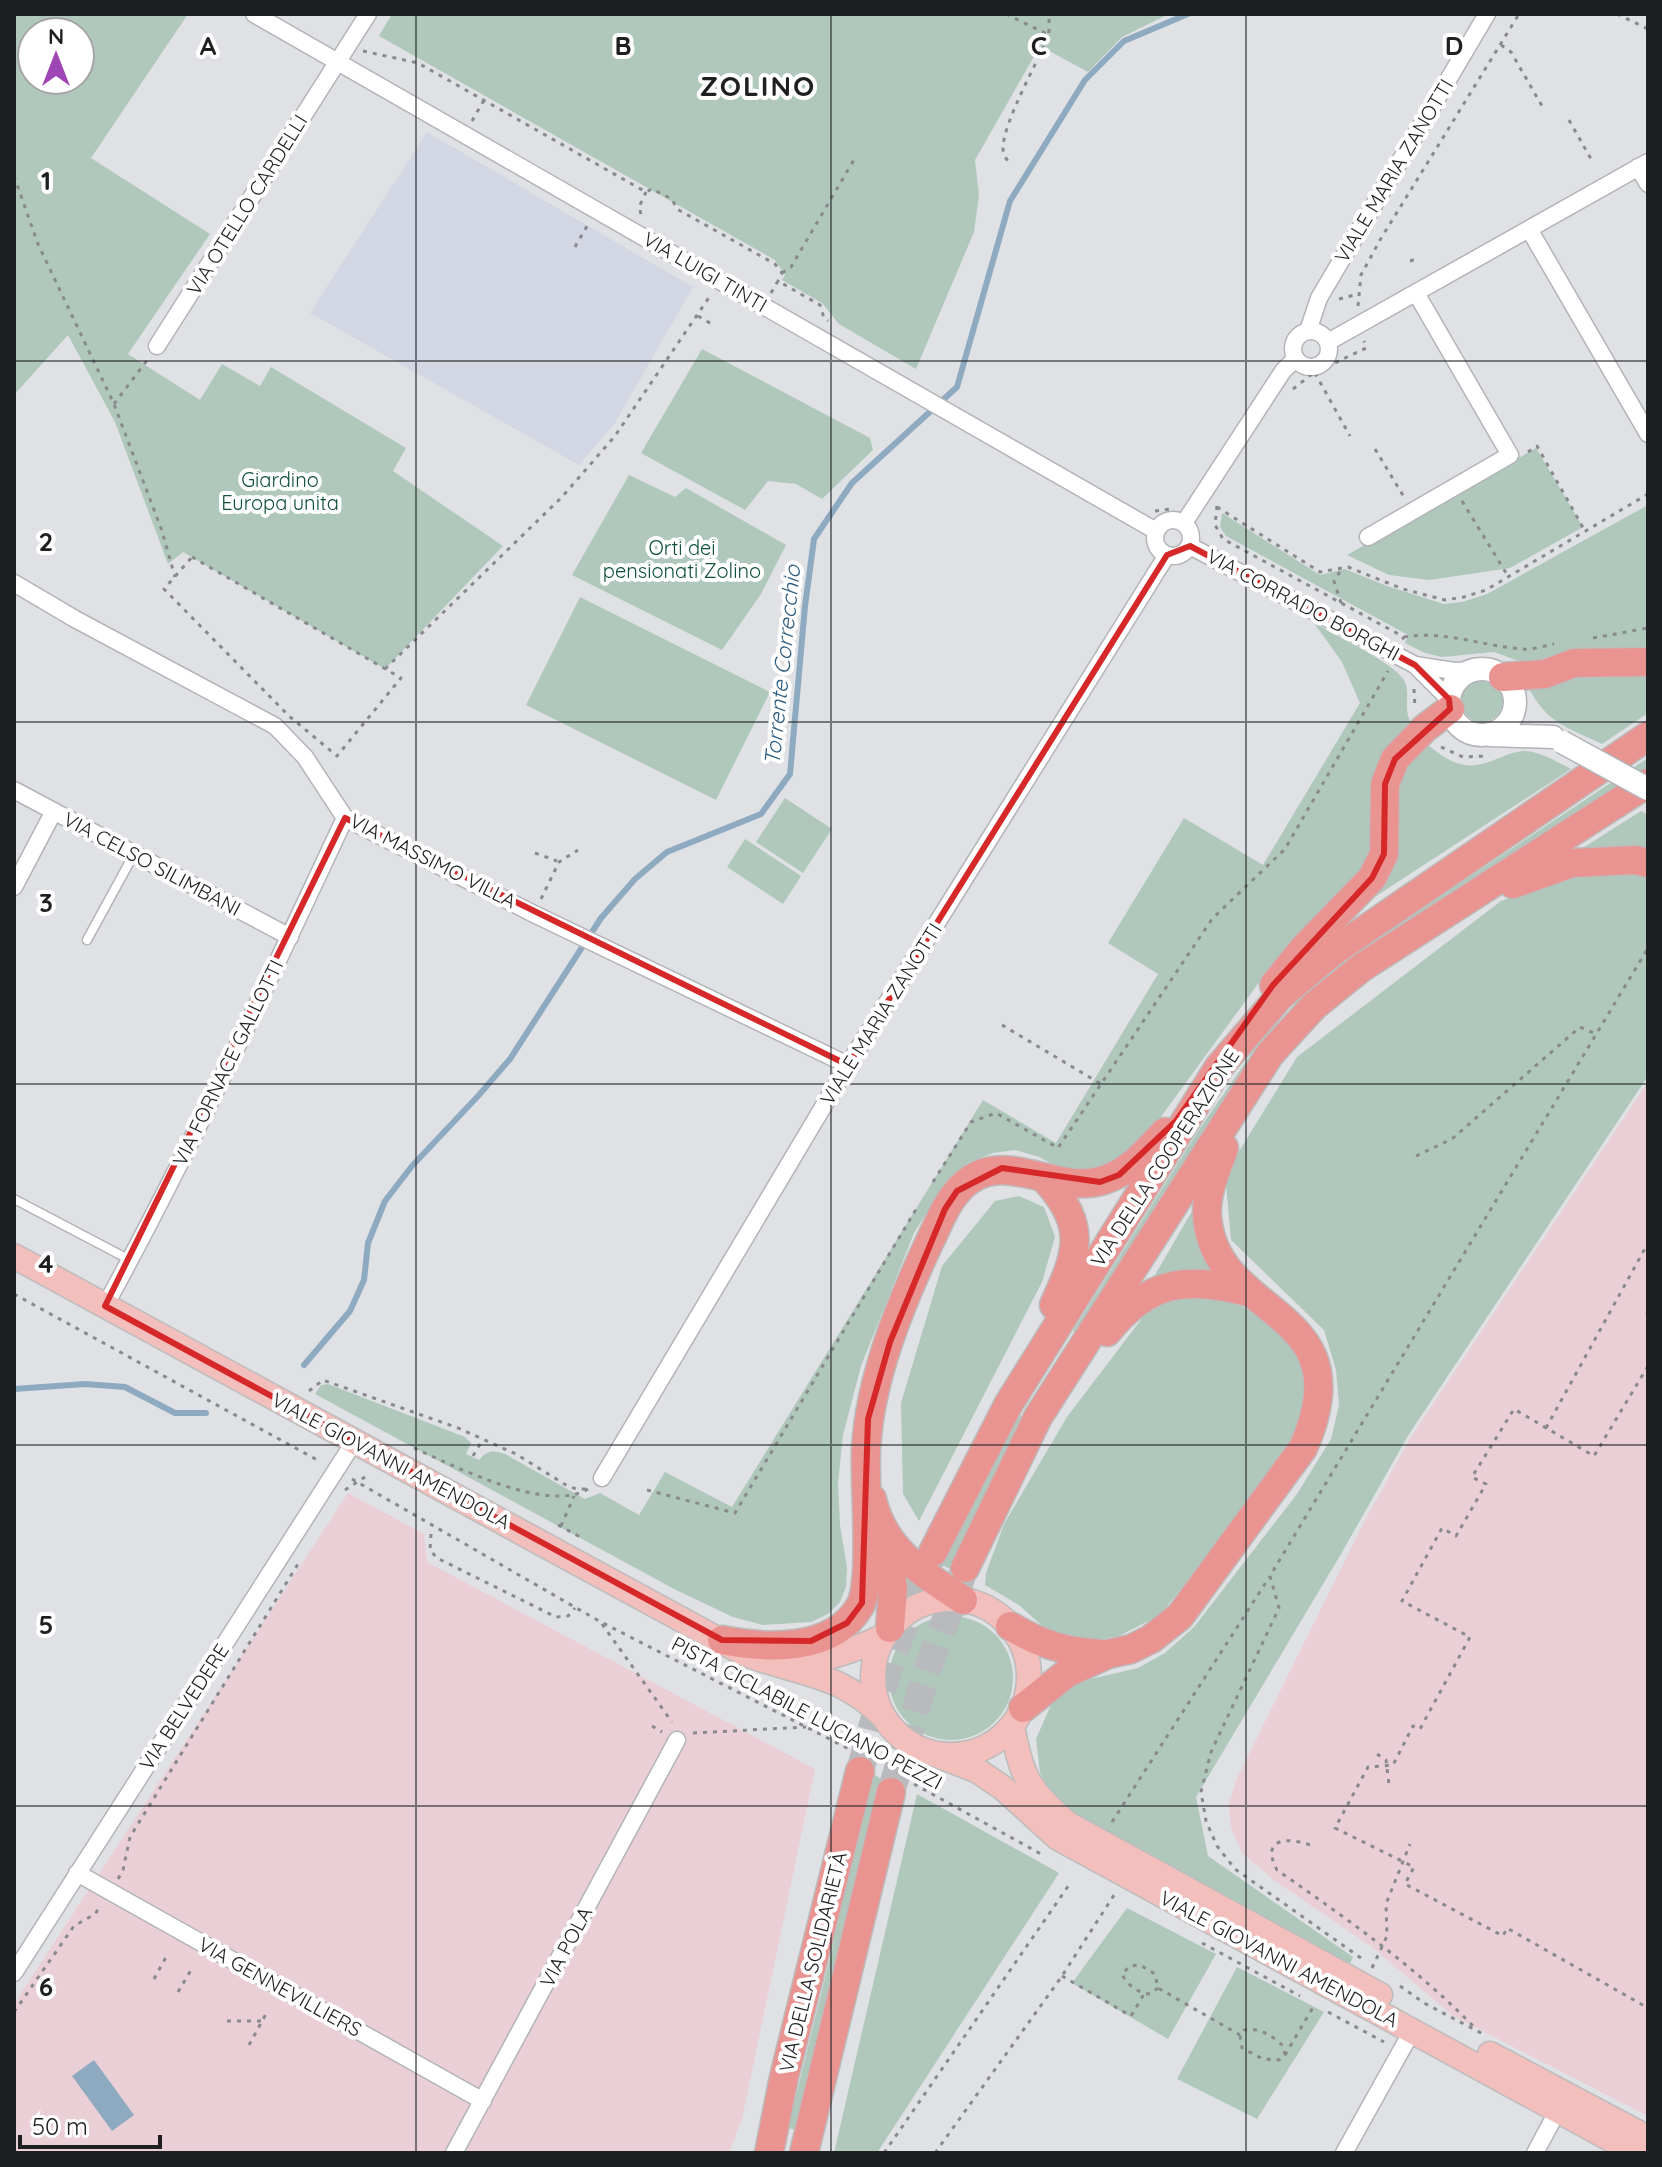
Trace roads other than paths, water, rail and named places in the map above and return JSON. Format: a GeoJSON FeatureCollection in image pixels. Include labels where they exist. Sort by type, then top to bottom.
{"type":"FeatureCollection","features":[{"type":"Feature","properties":{"kind":"highway"},"geometry":{"type":"LineString","coordinates":[[1499,683],[1545,674],[1574,663],[1648,662]]}},
{"type":"Feature","properties":{"kind":"highway"},"geometry":{"type":"LineString","coordinates":[[722,1640],[745,1645],[811,1641],[833,1634],[847,1623],[862,1603],[867,1576],[868,1419],[890,1342],[919,1265],[945,1209],[957,1191],[978,1176],[1002,1168],[1066,1183],[1100,1182],[1119,1175],[1131,1166],[1176,1121],[1223,1063],[1273,985],[1372,878],[1384,854],[1385,784],[1395,759],[1449,704]]}},
{"type":"Feature","properties":{"kind":"highway","name":"VIA DELLA COOPERAZIONE"},"geometry":{"type":"LineString","coordinates":[[933,1552],[1008,1405],[1223,1063],[1280,996],[1331,953],[1648,736]]}},
{"type":"Feature","properties":{"kind":"highway","name":"VIA DELLA COOPERAZIONE"},"geometry":{"type":"LineString","coordinates":[[965,1568],[1038,1417],[1270,1054],[1314,1006],[1361,968],[1648,786]]}},
{"type":"Feature","properties":{"kind":"highway"},"geometry":{"type":"LineString","coordinates":[[1457,907],[1572,863],[1635,860],[1648,863]]}},
{"type":"Feature","properties":{"kind":"highway"},"geometry":{"type":"LineString","coordinates":[[1018,1716],[1067,1673],[1151,1639],[1180,1616],[1296,1459],[1315,1421],[1317,1385],[1311,1351],[1285,1318],[1248,1292],[1221,1259],[1210,1234],[1207,1211],[1212,1180],[1230,1134],[1270,1054]]}},
{"type":"Feature","properties":{"kind":"highway"},"geometry":{"type":"LineString","coordinates":[[1008,1405],[1073,1263],[1075,1246],[1069,1213],[1062,1197],[1045,1179]]}},
{"type":"Feature","properties":{"kind":"highway"},"geometry":{"type":"LineString","coordinates":[[1038,1417],[1115,1322],[1138,1301],[1163,1288],[1192,1282],[1216,1283],[1248,1292]]}},
{"type":"Feature","properties":{"kind":"highway"},"geometry":{"type":"LineString","coordinates":[[867,1475],[874,1509],[897,1550],[913,1566],[963,1600]]}},
{"type":"Feature","properties":{"kind":"highway"},"geometry":{"type":"LineString","coordinates":[[885,1532],[893,1588],[887,1632]]}},
{"type":"Feature","properties":{"kind":"highway"},"geometry":{"type":"LineString","coordinates":[[1010,1626],[1049,1646],[1073,1652],[1108,1654]]}},
{"type":"Feature","properties":{"kind":"highway","name":"VIA DELLA SOLIDARIETÀ"},"geometry":{"type":"LineString","coordinates":[[769,2153],[784,2077],[861,1764]]}},
{"type":"Feature","properties":{"kind":"highway","name":"VIA DELLA SOLIDARIETÀ"},"geometry":{"type":"LineString","coordinates":[[804,2153],[897,1785]]}},
{"type":"Feature","properties":{"kind":"highway"},"geometry":{"type":"LineString","coordinates":[[761,2153],[784,2077]]}},
{"type":"Feature","properties":{"kind":"highway"},"geometry":{"type":"LineString","coordinates":[[811,2153],[818,2097]]}},
{"type":"Feature","properties":{"kind":"main road","name":"VIALE GIOVANNI AMENDOLA"},"geometry":{"type":"LineString","coordinates":[[14,1256],[722,1640],[769,1663],[835,1681],[864,1697],[884,1717]]}},
{"type":"Feature","properties":{"kind":"main road"},"geometry":{"type":"LineString","coordinates":[[942,1599],[963,1600],[989,1609],[1010,1626],[1026,1656],[1028,1682],[1018,1716],[1002,1736],[977,1751],[947,1755],[932,1753],[905,1739],[884,1717],[877,1702],[873,1668],[887,1632],[904,1614],[922,1604],[942,1599]]}},
{"type":"Feature","properties":{"kind":"main road","name":"VIALE GIOVANNI AMENDOLA"},"geometry":{"type":"LineString","coordinates":[[769,1663],[820,1661],[851,1652],[887,1632]]}},
{"type":"Feature","properties":{"kind":"main road","name":"VIALE GIOVANNI AMENDOLA"},"geometry":{"type":"LineString","coordinates":[[1018,1716],[1017,1753],[1031,1788],[1068,1824],[1359,1993],[1407,2041],[1558,2110],[1636,2153]]}},
{"type":"Feature","properties":{"kind":"main road","name":"VIALE GIOVANNI AMENDOLA"},"geometry":{"type":"LineString","coordinates":[[932,1753],[978,1771],[1003,1788],[1058,1838],[1648,2138]]}},
{"type":"Feature","properties":{"kind":"street","name":"VIA LUIGI TINTI"},"geometry":{"type":"LineString","coordinates":[[254,14],[1156,531]]}},
{"type":"Feature","properties":{"kind":"street","name":"VIA OTELLO CARDELLI"},"geometry":{"type":"LineString","coordinates":[[157,346],[368,14]]}},
{"type":"Feature","properties":{"kind":"street","name":"VIALE MARIA ZANOTTI"},"geometry":{"type":"LineString","coordinates":[[1184,523],[1283,371],[1295,359],[1293,343],[1308,331],[1319,298],[1487,14]]}},
{"type":"Feature","properties":{"kind":"street"},"geometry":{"type":"LineString","coordinates":[[1328,342],[1643,165],[1648,184]]}},
{"type":"Feature","properties":{"kind":"street"},"geometry":{"type":"LineString","coordinates":[[1529,229],[1648,434]]}},
{"type":"Feature","properties":{"kind":"street"},"geometry":{"type":"LineString","coordinates":[[1368,537],[1510,455],[1416,293]]}},
{"type":"Feature","properties":{"kind":"street"},"geometry":{"type":"LineString","coordinates":[[1295,359],[1304,367],[1313,368],[1321,365],[1329,353],[1328,342],[1322,335],[1308,331]]}},
{"type":"Feature","properties":{"kind":"street"},"geometry":{"type":"LineString","coordinates":[[1165,521],[1184,523],[1191,534],[1190,546],[1178,555],[1167,555],[1156,542],[1156,531],[1165,521]]}},
{"type":"Feature","properties":{"kind":"street","name":"VIA CORRADO BORGHI"},"geometry":{"type":"LineString","coordinates":[[1190,546],[1415,665],[1499,683]]}},
{"type":"Feature","properties":{"kind":"street","name":"VIALE MARIA ZANOTTI"},"geometry":{"type":"LineString","coordinates":[[602,1478],[848,1065],[1167,555]]}},
{"type":"Feature","properties":{"kind":"street","name":"VIA MASSIMO VILLA"},"geometry":{"type":"LineString","coordinates":[[14,583],[275,726],[305,757],[345,818],[848,1065]]}},
{"type":"Feature","properties":{"kind":"street","name":"VIA CORRADO BORGHI"},"geometry":{"type":"LineString","coordinates":[[1415,665],[1449,704]]}},
{"type":"Feature","properties":{"kind":"street"},"geometry":{"type":"LineString","coordinates":[[1558,739],[1469,733],[1460,727],[1449,704],[1452,688],[1459,679],[1499,683],[1558,739],[1648,786]]}},
{"type":"Feature","properties":{"kind":"street"},"geometry":{"type":"LineString","coordinates":[[1490,735],[1508,723],[1499,683]]}},
{"type":"Feature","properties":{"kind":"street","name":"VIA CELSO SILIMBANI"},"geometry":{"type":"LineString","coordinates":[[14,790],[290,937]]}},
{"type":"Feature","properties":{"kind":"street"},"geometry":{"type":"LineString","coordinates":[[14,887],[54,811]]}},
{"type":"Feature","properties":{"kind":"street","name":"VIA FORNACE GALLOTTI"},"geometry":{"type":"LineString","coordinates":[[105,1306],[290,937],[345,818]]}},
{"type":"Feature","properties":{"kind":"street","name":"VIA BELVEDERE"},"geometry":{"type":"LineString","coordinates":[[14,1973],[354,1442]]}},
{"type":"Feature","properties":{"kind":"street","name":"VIA POLA"},"geometry":{"type":"LineString","coordinates":[[454,2153],[679,1737]]}},
{"type":"Feature","properties":{"kind":"street","name":"VIA GENNEVILLIERS"},"geometry":{"type":"LineString","coordinates":[[77,1873],[483,2101]]}},
{"type":"Feature","properties":{"kind":"street"},"geometry":{"type":"LineString","coordinates":[[1344,2153],[1407,2041]]}},
{"type":"Feature","properties":{"kind":"street"},"geometry":{"type":"LineString","coordinates":[[1535,2153],[1558,2110]]}},
{"type":"Feature","properties":{"kind":"lane"},"geometry":{"type":"LineString","coordinates":[[87,940],[134,854]]}},
{"type":"Feature","properties":{"kind":"lane"},"geometry":{"type":"LineString","coordinates":[[14,1199],[130,1260]]}},
{"type":"Feature","properties":{"kind":"water"},"geometry":{"type":"Polygon","coordinates":[[[94,2060],[134,2115],[112,2131],[72,2076],[94,2060]]]}},
{"type":"Feature","properties":{"kind":"waterway","name":"Torrente Correcchio"},"geometry":{"type":"LineString","coordinates":[[304,1365],[350,1311],[364,1280],[368,1243],[385,1201],[412,1166],[510,1059],[601,918],[635,879],[667,852],[761,814],[790,774],[814,539],[852,483],[957,387],[1010,201],[1085,80],[1124,41],[1188,14]]}},
{"type":"Feature","properties":{"kind":"waterway","name":"Torrente Correcchio"},"geometry":{"type":"LineString","coordinates":[[14,1389],[85,1384],[125,1387],[175,1413],[206,1413]]}},
{"type":"Feature","properties":{"kind":"tunnel"},"geometry":{"type":"LineString","coordinates":[[860,1771],[892,1656],[933,1553]]}},
{"type":"Feature","properties":{"kind":"tunnel"},"geometry":{"type":"LineString","coordinates":[[891,1792],[928,1668],[963,1573]]}},
{"type":"Feature","properties":{"kind":"district","name":"ZOLINO"},"geometry":{"type":"Point","coordinates":[758,86]}},
{"type":"Feature","properties":{"kind":"park label","name":"Giardino Europa unita"},"geometry":{"type":"Point","coordinates":[280,492]}},
{"type":"Feature","properties":{"kind":"park label","name":"Orti dei pensionati Zolino"},"geometry":{"type":"Point","coordinates":[682,560]}}]}
